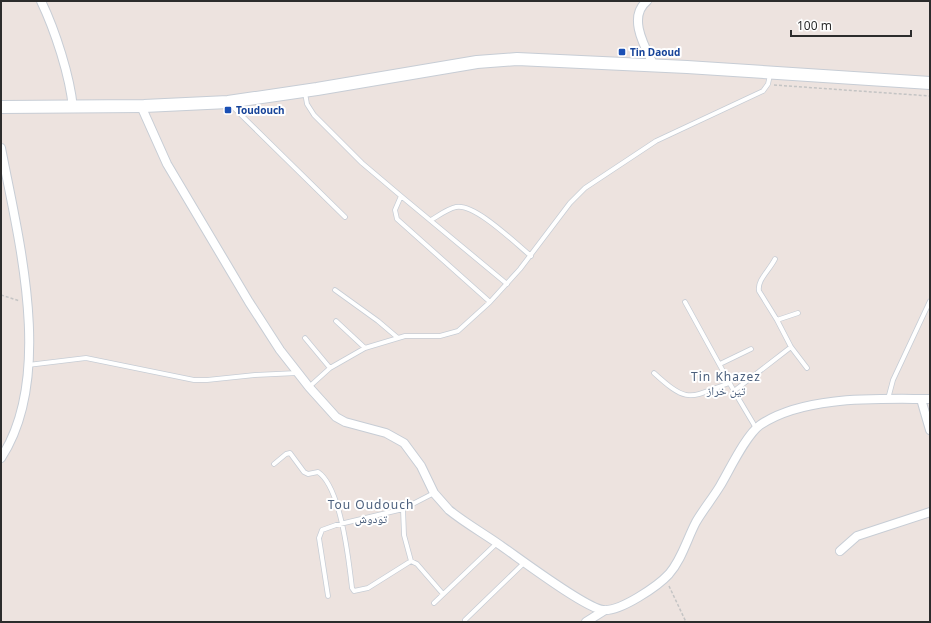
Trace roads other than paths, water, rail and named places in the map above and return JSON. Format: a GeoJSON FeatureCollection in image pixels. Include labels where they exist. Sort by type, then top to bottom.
{"type":"FeatureCollection","features":[{"type":"Feature","properties":{"kind":"main road"},"geometry":{"type":"LineString","coordinates":[[1,107],[73,108],[228,102],[488,61],[517,59],[572,60],[654,66],[769,78],[930,83]]}},
{"type":"Feature","properties":{"kind":"street"},"geometry":{"type":"LineString","coordinates":[[41,1],[65,68],[73,108]]}},
{"type":"Feature","properties":{"kind":"street"},"geometry":{"type":"LineString","coordinates":[[647,1],[639,10],[638,21],[641,35],[654,66]]}},
{"type":"Feature","properties":{"kind":"street"},"geometry":{"type":"LineString","coordinates":[[141,106],[158,146],[249,302],[298,373],[330,412],[345,422],[386,434],[404,443],[422,466],[434,493],[442,504],[454,514],[584,602],[605,610]]}},
{"type":"Feature","properties":{"kind":"street"},"geometry":{"type":"LineString","coordinates":[[1,148],[22,259],[29,328],[28,365],[20,415],[16,429],[1,458]]}},
{"type":"Feature","properties":{"kind":"street"},"geometry":{"type":"LineString","coordinates":[[586,622],[605,610],[636,598],[666,578],[678,561],[700,516],[756,428],[783,414],[825,402],[839,400],[926,399],[930,430]]}},
{"type":"Feature","properties":{"kind":"street"},"geometry":{"type":"LineString","coordinates":[[840,551],[847,543],[857,536],[930,512]]}},
{"type":"Feature","properties":{"kind":"lane"},"geometry":{"type":"LineString","coordinates":[[309,387],[330,368],[366,348],[398,338],[421,334],[440,336],[452,334],[466,325],[507,284],[531,256],[570,203],[585,188],[656,141],[756,95],[766,88],[769,78]]}},
{"type":"Feature","properties":{"kind":"lane"},"geometry":{"type":"LineString","coordinates":[[306,90],[307,104],[314,115],[374,174],[507,284]]}},
{"type":"Feature","properties":{"kind":"lane"},"geometry":{"type":"LineString","coordinates":[[228,102],[240,116],[345,217]]}},
{"type":"Feature","properties":{"kind":"lane"},"geometry":{"type":"LineString","coordinates":[[401,196],[394,210],[397,219],[490,302]]}},
{"type":"Feature","properties":{"kind":"lane"},"geometry":{"type":"LineString","coordinates":[[431,220],[452,208],[466,208],[491,223],[531,256]]}},
{"type":"Feature","properties":{"kind":"lane"},"geometry":{"type":"LineString","coordinates":[[775,259],[770,270],[760,280],[758,286],[763,298],[777,320],[791,347],[807,368]]}},
{"type":"Feature","properties":{"kind":"lane"},"geometry":{"type":"LineString","coordinates":[[336,290],[398,338]]}},
{"type":"Feature","properties":{"kind":"lane"},"geometry":{"type":"LineString","coordinates":[[888,399],[893,380],[930,301]]}},
{"type":"Feature","properties":{"kind":"lane"},"geometry":{"type":"LineString","coordinates":[[685,302],[729,383],[756,428]]}},
{"type":"Feature","properties":{"kind":"lane"},"geometry":{"type":"LineString","coordinates":[[777,320],[798,313]]}},
{"type":"Feature","properties":{"kind":"lane"},"geometry":{"type":"LineString","coordinates":[[336,321],[366,348]]}},
{"type":"Feature","properties":{"kind":"lane"},"geometry":{"type":"LineString","coordinates":[[305,338],[330,368]]}},
{"type":"Feature","properties":{"kind":"lane"},"geometry":{"type":"LineString","coordinates":[[734,391],[791,347]]}},
{"type":"Feature","properties":{"kind":"lane"},"geometry":{"type":"LineString","coordinates":[[720,364],[751,349]]}},
{"type":"Feature","properties":{"kind":"lane"},"geometry":{"type":"LineString","coordinates":[[28,365],[86,358],[194,380],[298,373]]}},
{"type":"Feature","properties":{"kind":"lane"},"geometry":{"type":"LineString","coordinates":[[654,373],[676,391],[688,397],[699,395],[729,383]]}},
{"type":"Feature","properties":{"kind":"lane"},"geometry":{"type":"LineString","coordinates":[[274,464],[289,453],[293,455],[304,472],[308,474],[320,472],[329,488],[342,523],[352,588],[354,591],[368,588],[411,561]]}},
{"type":"Feature","properties":{"kind":"lane"},"geometry":{"type":"LineString","coordinates":[[328,596],[319,536],[324,529],[342,523],[403,509],[434,493]]}},
{"type":"Feature","properties":{"kind":"lane"},"geometry":{"type":"LineString","coordinates":[[403,509],[404,535],[411,561],[417,564],[443,594]]}},
{"type":"Feature","properties":{"kind":"lane"},"geometry":{"type":"LineString","coordinates":[[434,603],[498,543]]}},
{"type":"Feature","properties":{"kind":"lane"},"geometry":{"type":"LineString","coordinates":[[465,620],[525,562]]}},
{"type":"Feature","properties":{"kind":"place","name":"Tin Daoud"},"geometry":{"type":"Point","coordinates":[622,52]}},
{"type":"Feature","properties":{"kind":"place","name":"Toudouch"},"geometry":{"type":"Point","coordinates":[228,110]}},
{"type":"Feature","properties":{"kind":"district","name":"Tin Khazez تين خراز"},"geometry":{"type":"Point","coordinates":[726,384]}},
{"type":"Feature","properties":{"kind":"district","name":"Tou Oudouch تودوش"},"geometry":{"type":"Point","coordinates":[371,512]}}]}
